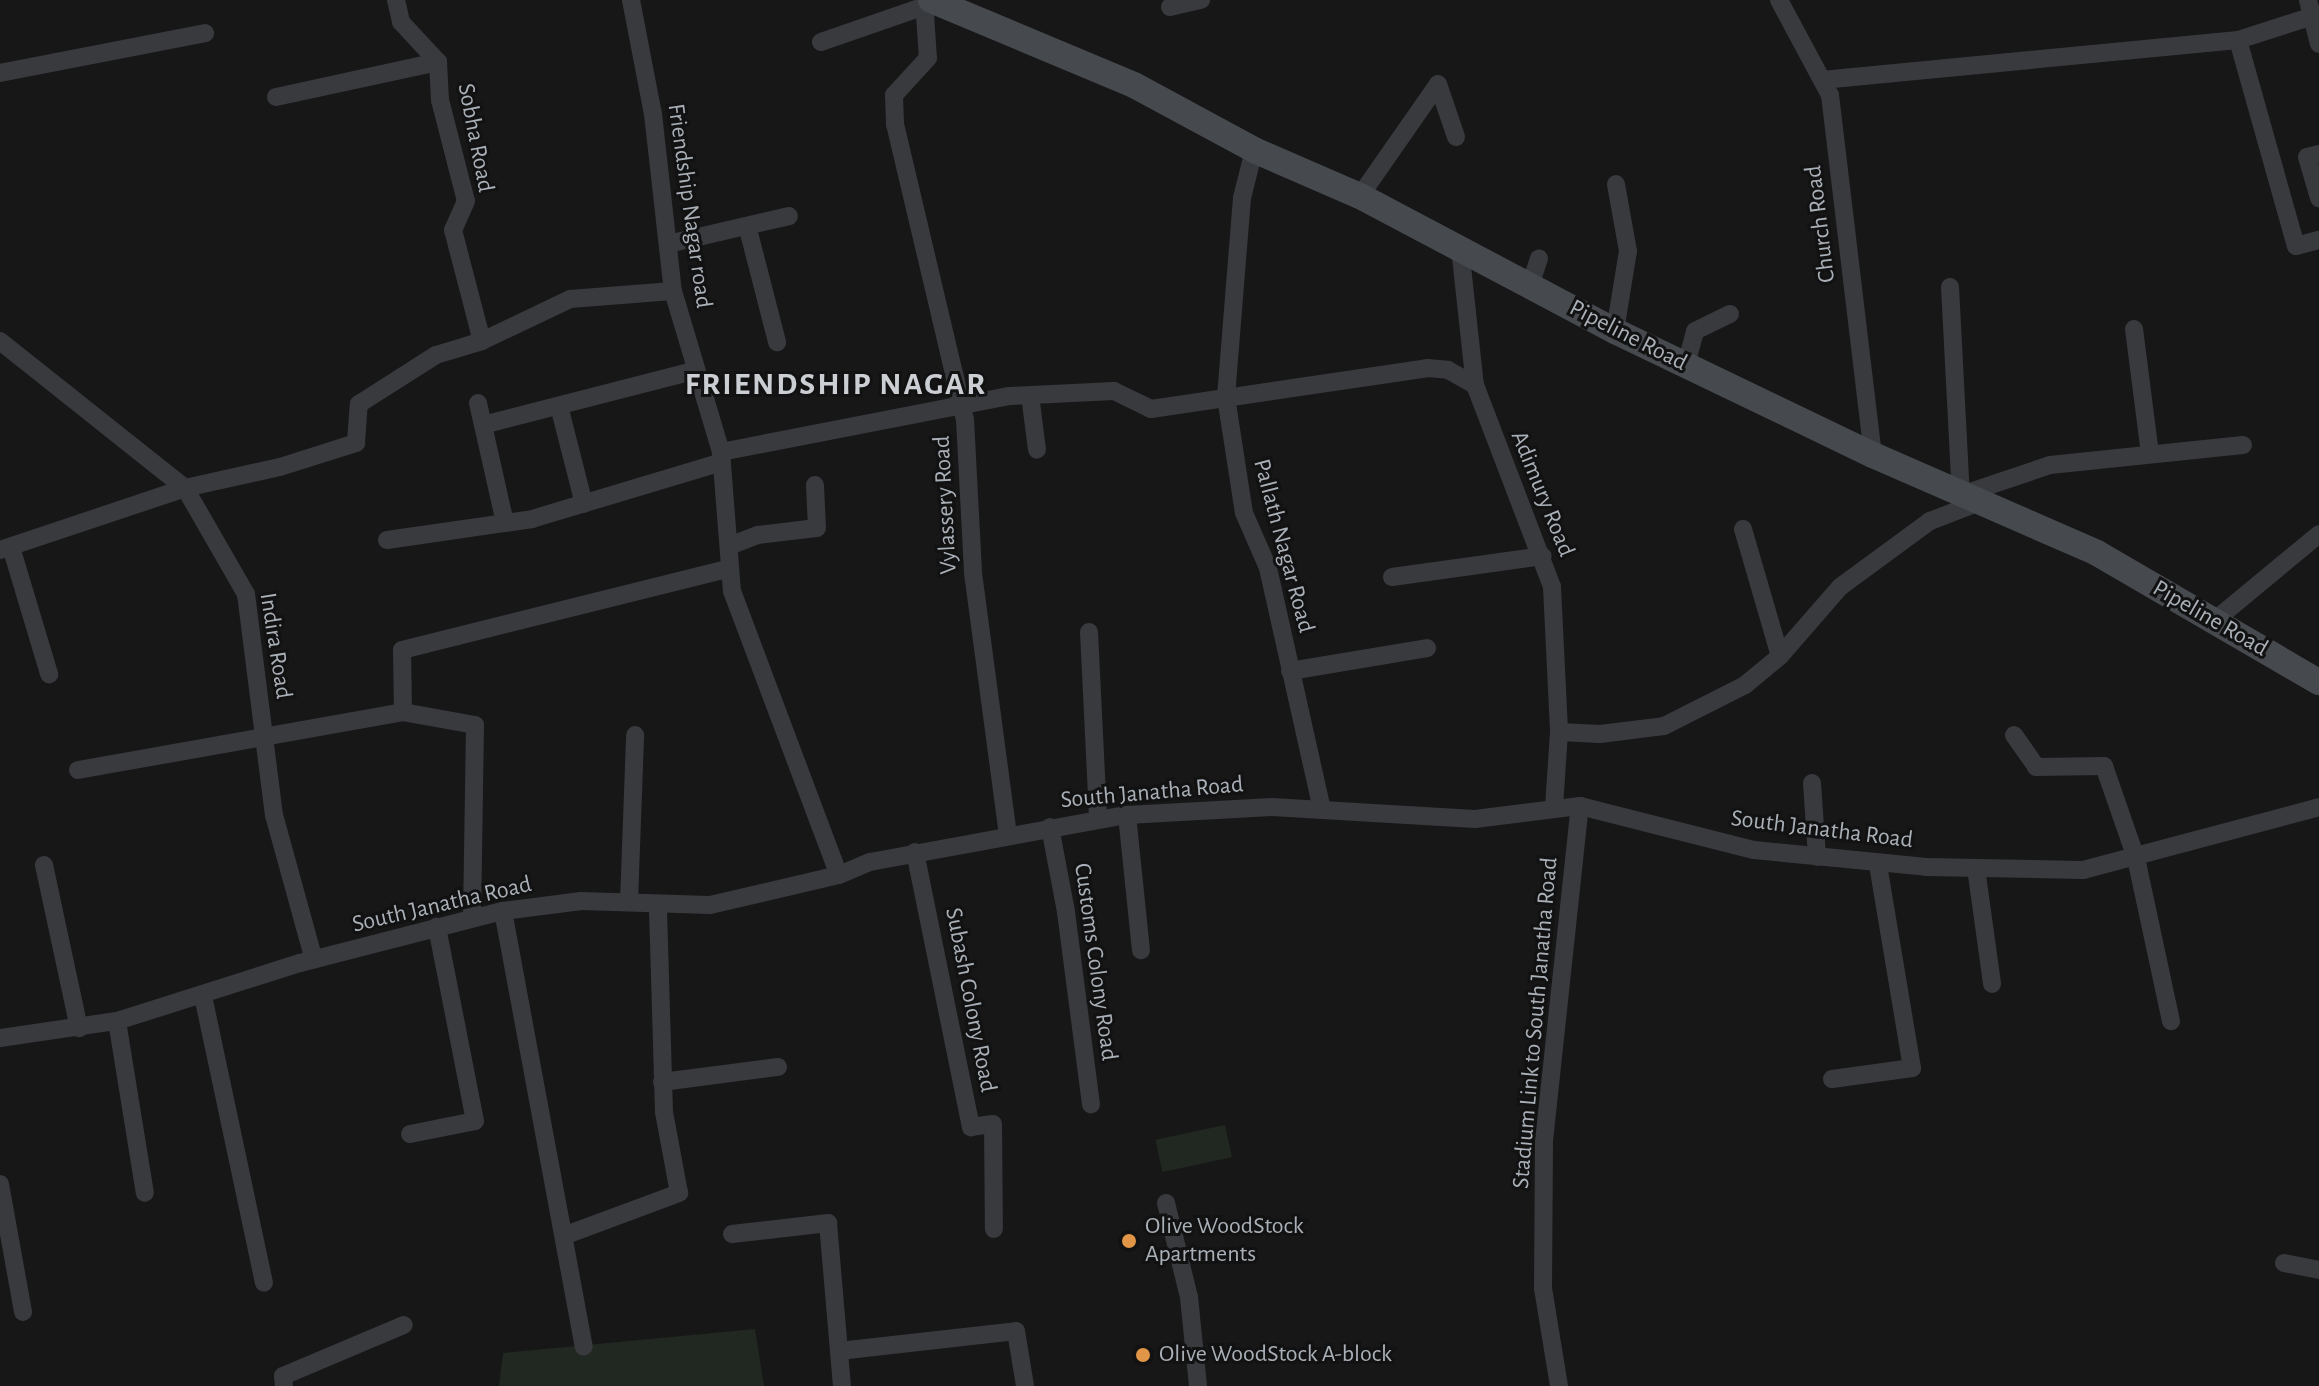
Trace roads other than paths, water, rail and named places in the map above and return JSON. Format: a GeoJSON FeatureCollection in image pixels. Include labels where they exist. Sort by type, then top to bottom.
{"type":"FeatureCollection","features":[{"type":"Feature","properties":{"kind":"street","name":"Sobha Road"},"geometry":{"type":"LineString","coordinates":[[396,0],[401,22],[438,62],[450,148],[466,201],[453,230],[482,341]]}},
{"type":"Feature","properties":{"kind":"street","name":"Friendship Nagar road"},"geometry":{"type":"LineString","coordinates":[[631,0],[653,114],[673,291],[721,457],[732,591],[755,660],[839,875]]}},
{"type":"Feature","properties":{"kind":"street"},"geometry":{"type":"LineString","coordinates":[[1170,7],[1201,0]]}},
{"type":"Feature","properties":{"kind":"street","name":"Church Road"},"geometry":{"type":"LineString","coordinates":[[1779,0],[1830,95],[1873,455]]}},
{"type":"Feature","properties":{"kind":"street"},"geometry":{"type":"LineString","coordinates":[[821,42],[927,2]]}},
{"type":"Feature","properties":{"kind":"street","name":"Pipeline Road"},"geometry":{"type":"LineString","coordinates":[[927,2],[1134,85],[1254,150],[1360,196],[1615,331],[1873,455],[2097,553],[2319,682]]}},
{"type":"Feature","properties":{"kind":"street","name":"Vylassery Road"},"geometry":{"type":"LineString","coordinates":[[927,2],[928,58],[894,95],[895,124],[961,402],[973,573],[1008,835]]}},
{"type":"Feature","properties":{"kind":"street"},"geometry":{"type":"LineString","coordinates":[[1822,80],[2238,40],[2313,10],[2319,44]]}},
{"type":"Feature","properties":{"kind":"street"},"geometry":{"type":"LineString","coordinates":[[0,73],[205,33]]}},
{"type":"Feature","properties":{"kind":"street"},"geometry":{"type":"LineString","coordinates":[[2238,40],[2296,246],[2319,240]]}},
{"type":"Feature","properties":{"kind":"street"},"geometry":{"type":"LineString","coordinates":[[276,97],[438,62]]}},
{"type":"Feature","properties":{"kind":"street"},"geometry":{"type":"LineString","coordinates":[[1360,196],[1438,84],[1456,137]]}},
{"type":"Feature","properties":{"kind":"street","name":"Pallath Nagar Road"},"geometry":{"type":"LineString","coordinates":[[1254,150],[1242,198],[1226,397],[1244,513],[1268,568],[1322,810]]}},
{"type":"Feature","properties":{"kind":"street"},"geometry":{"type":"LineString","coordinates":[[2319,154],[2307,157],[2319,198]]}},
{"type":"Feature","properties":{"kind":"street"},"geometry":{"type":"LineString","coordinates":[[1615,331],[1628,251],[1616,184]]}},
{"type":"Feature","properties":{"kind":"street"},"geometry":{"type":"LineString","coordinates":[[668,244],[748,229],[789,216]]}},
{"type":"Feature","properties":{"kind":"street"},"geometry":{"type":"LineString","coordinates":[[748,229],[777,342]]}},
{"type":"Feature","properties":{"kind":"street","name":"Adimury Road"},"geometry":{"type":"LineString","coordinates":[[1460,248],[1475,385],[1543,556],[1552,587],[1559,732],[1554,807]]}},
{"type":"Feature","properties":{"kind":"street"},"geometry":{"type":"LineString","coordinates":[[1530,286],[1539,258]]}},
{"type":"Feature","properties":{"kind":"street"},"geometry":{"type":"LineString","coordinates":[[1950,287],[1969,499]]}},
{"type":"Feature","properties":{"kind":"street"},"geometry":{"type":"LineString","coordinates":[[49,674],[6,548],[185,488],[280,467],[356,443],[359,404],[436,355],[482,341],[570,299],[673,291]]}},
{"type":"Feature","properties":{"kind":"street"},"geometry":{"type":"LineString","coordinates":[[1686,365],[1695,331],[1730,314]]}},
{"type":"Feature","properties":{"kind":"street"},"geometry":{"type":"LineString","coordinates":[[2134,329],[2150,454]]}},
{"type":"Feature","properties":{"kind":"street","name":"Indira Road"},"geometry":{"type":"LineString","coordinates":[[0,341],[185,488],[246,594],[274,815],[314,960]]}},
{"type":"Feature","properties":{"kind":"street"},"geometry":{"type":"LineString","coordinates":[[387,540],[505,523],[584,504],[721,457],[961,402],[1114,391],[1151,409],[1427,368],[1448,370],[1475,385]]}},
{"type":"Feature","properties":{"kind":"street"},"geometry":{"type":"LineString","coordinates":[[483,425],[694,371]]}},
{"type":"Feature","properties":{"kind":"street"},"geometry":{"type":"LineString","coordinates":[[1030,395],[1037,450]]}},
{"type":"Feature","properties":{"kind":"street"},"geometry":{"type":"LineString","coordinates":[[478,403],[505,523]]}},
{"type":"Feature","properties":{"kind":"street"},"geometry":{"type":"LineString","coordinates":[[559,406],[584,504]]}},
{"type":"Feature","properties":{"kind":"street"},"geometry":{"type":"LineString","coordinates":[[1559,732],[1600,734],[1664,726],[1745,685],[1780,656],[1840,587],[1930,521],[1969,499],[2050,465],[2243,445]]}},
{"type":"Feature","properties":{"kind":"street"},"geometry":{"type":"LineString","coordinates":[[729,546],[758,535],[817,528],[815,485]]}},
{"type":"Feature","properties":{"kind":"street"},"geometry":{"type":"LineString","coordinates":[[1743,529],[1780,656]]}},
{"type":"Feature","properties":{"kind":"street"},"geometry":{"type":"LineString","coordinates":[[2214,621],[2319,534]]}},
{"type":"Feature","properties":{"kind":"street"},"geometry":{"type":"LineString","coordinates":[[1392,577],[1543,556]]}},
{"type":"Feature","properties":{"kind":"street"},"geometry":{"type":"LineString","coordinates":[[403,712],[402,650],[730,568]]}},
{"type":"Feature","properties":{"kind":"street"},"geometry":{"type":"LineString","coordinates":[[1089,632],[1098,819]]}},
{"type":"Feature","properties":{"kind":"street"},"geometry":{"type":"LineString","coordinates":[[1290,671],[1427,648]]}},
{"type":"Feature","properties":{"kind":"street"},"geometry":{"type":"LineString","coordinates":[[78,770],[403,712],[475,725],[472,917]]}},
{"type":"Feature","properties":{"kind":"street"},"geometry":{"type":"LineString","coordinates":[[629,902],[635,735]]}},
{"type":"Feature","properties":{"kind":"street"},"geometry":{"type":"LineString","coordinates":[[2014,735],[2036,767],[2104,766],[2136,858],[2171,1021]]}},
{"type":"Feature","properties":{"kind":"street"},"geometry":{"type":"LineString","coordinates":[[1812,783],[1817,857]]}},
{"type":"Feature","properties":{"kind":"street","name":"South Janatha Road"},"geometry":{"type":"LineString","coordinates":[[0,1038],[117,1021],[314,960],[472,917],[581,901],[658,906],[710,905],[839,875],[915,852],[1127,815],[1272,807],[1475,819],[1580,806],[1754,850],[1878,864],[2083,870],[2319,807]]}},
{"type":"Feature","properties":{"kind":"street","name":"Stadium Link to South Janatha Road"},"geometry":{"type":"LineString","coordinates":[[1559,1386],[1543,1288],[1544,1141],[1580,806]]}},
{"type":"Feature","properties":{"kind":"street"},"geometry":{"type":"LineString","coordinates":[[1127,815],[1141,950]]}},
{"type":"Feature","properties":{"kind":"street","name":"Customs Colony Road"},"geometry":{"type":"LineString","coordinates":[[1050,827],[1066,912],[1091,1104]]}},
{"type":"Feature","properties":{"kind":"street","name":"Subash Colony Road"},"geometry":{"type":"LineString","coordinates":[[915,852],[971,1127],[993,1124],[994,1229]]}},
{"type":"Feature","properties":{"kind":"street"},"geometry":{"type":"LineString","coordinates":[[1832,1079],[1912,1068],[1878,864]]}},
{"type":"Feature","properties":{"kind":"street"},"geometry":{"type":"LineString","coordinates":[[44,865],[79,1028]]}},
{"type":"Feature","properties":{"kind":"street"},"geometry":{"type":"LineString","coordinates":[[1976,868],[1992,984]]}},
{"type":"Feature","properties":{"kind":"street"},"geometry":{"type":"LineString","coordinates":[[566,1235],[679,1193],[662,1082],[658,906]]}},
{"type":"Feature","properties":{"kind":"street"},"geometry":{"type":"LineString","coordinates":[[503,911],[566,1235],[584,1347]]}},
{"type":"Feature","properties":{"kind":"street"},"geometry":{"type":"LineString","coordinates":[[410,1134],[475,1121],[437,927]]}},
{"type":"Feature","properties":{"kind":"street"},"geometry":{"type":"LineString","coordinates":[[203,996],[264,1283]]}},
{"type":"Feature","properties":{"kind":"street"},"geometry":{"type":"LineString","coordinates":[[117,1021],[145,1193]]}},
{"type":"Feature","properties":{"kind":"street"},"geometry":{"type":"LineString","coordinates":[[662,1082],[778,1067]]}},
{"type":"Feature","properties":{"kind":"street"},"geometry":{"type":"LineString","coordinates":[[0,1184],[23,1312]]}},
{"type":"Feature","properties":{"kind":"street"},"geometry":{"type":"LineString","coordinates":[[1166,1203],[1189,1297],[1198,1386]]}},
{"type":"Feature","properties":{"kind":"street"},"geometry":{"type":"LineString","coordinates":[[732,1234],[828,1223],[842,1386]]}},
{"type":"Feature","properties":{"kind":"street"},"geometry":{"type":"LineString","coordinates":[[2284,1263],[2319,1270]]}},
{"type":"Feature","properties":{"kind":"street"},"geometry":{"type":"LineString","coordinates":[[284,1386],[283,1376],[404,1325]]}},
{"type":"Feature","properties":{"kind":"street"},"geometry":{"type":"LineString","coordinates":[[839,1351],[1016,1331],[1025,1386]]}},
{"type":"Feature","properties":{"kind":"place","name":"Olive WoodStock Apartments"},"geometry":{"type":"Point","coordinates":[1129,1241]}},
{"type":"Feature","properties":{"kind":"place","name":"Olive WoodStock A-block"},"geometry":{"type":"Point","coordinates":[1143,1355]}},
{"type":"Feature","properties":{"kind":"district","name":"FRIENDSHIP NAGAR"},"geometry":{"type":"Point","coordinates":[836,384]}}]}
